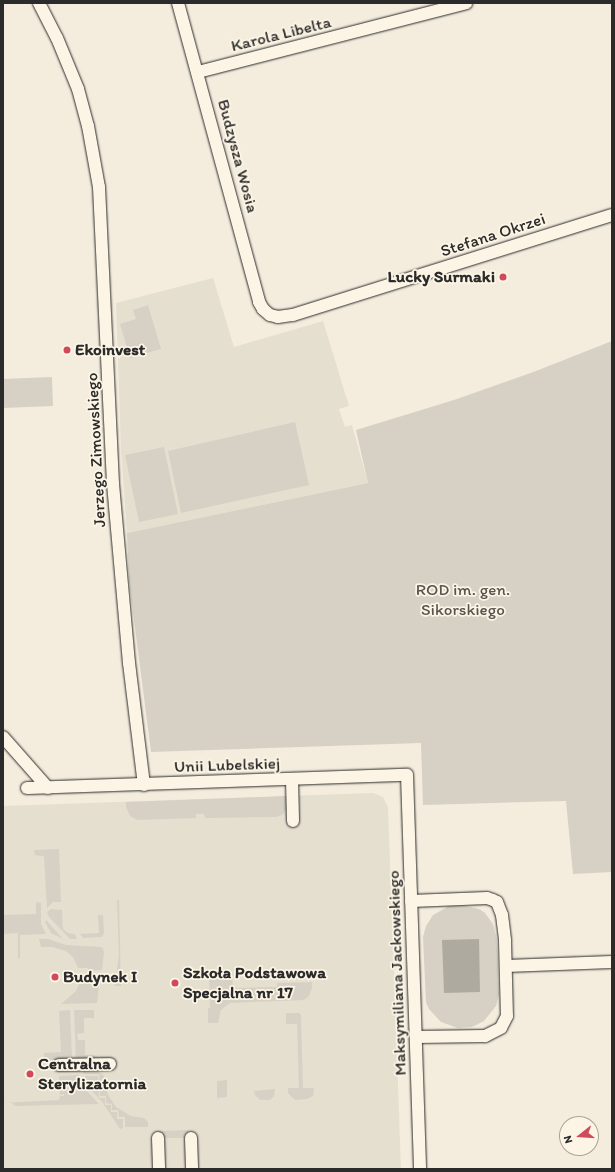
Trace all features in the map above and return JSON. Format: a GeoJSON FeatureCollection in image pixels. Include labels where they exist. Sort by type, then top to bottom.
{"type":"FeatureCollection","features":[{"type":"Feature","properties":{"kind":"street","name":"Jerzego Zimowskiego"},"geometry":{"type":"LineString","coordinates":[[39,3],[57,38],[78,89],[88,126],[99,187],[113,484],[129,663],[144,785]]}},
{"type":"Feature","properties":{"kind":"street","name":"Budzysza Wosia"},"geometry":{"type":"LineString","coordinates":[[178,3],[198,72],[259,302],[270,315]]}},
{"type":"Feature","properties":{"kind":"street","name":"Karola Libelta"},"geometry":{"type":"LineString","coordinates":[[198,72],[466,3]]}},
{"type":"Feature","properties":{"kind":"street","name":"Stefana Okrzei"},"geometry":{"type":"LineString","coordinates":[[270,315],[278,317],[293,315],[612,214]]}},
{"type":"Feature","properties":{"kind":"street"},"geometry":{"type":"LineString","coordinates":[[3,737],[48,788]]}},
{"type":"Feature","properties":{"kind":"street","name":"Unii Lubelskiej"},"geometry":{"type":"LineString","coordinates":[[27,788],[407,775]]}},
{"type":"Feature","properties":{"kind":"street","name":"Maksymiliana Jackowskiego"},"geometry":{"type":"LineString","coordinates":[[407,775],[417,1037],[420,1169]]}},
{"type":"Feature","properties":{"kind":"street"},"geometry":{"type":"LineString","coordinates":[[292,779],[293,821]]}},
{"type":"Feature","properties":{"kind":"street"},"geometry":{"type":"LineString","coordinates":[[412,901],[487,898],[497,902],[502,915],[506,966],[507,1016],[500,1028],[485,1036],[417,1037]]}},
{"type":"Feature","properties":{"kind":"street"},"geometry":{"type":"LineString","coordinates":[[506,966],[612,962]]}},
{"type":"Feature","properties":{"kind":"street"},"geometry":{"type":"LineString","coordinates":[[59,1066],[110,1064]]}},
{"type":"Feature","properties":{"kind":"street"},"geometry":{"type":"LineString","coordinates":[[158,1138],[159,1169]]}},
{"type":"Feature","properties":{"kind":"street"},"geometry":{"type":"LineString","coordinates":[[191,1138],[192,1169]]}},
{"type":"Feature","properties":{"kind":"shaded area"},"geometry":{"type":"Polygon","coordinates":[[[213,278],[234,347],[323,321],[349,406],[339,409],[345,427],[352,425],[368,483],[127,533],[121,449],[116,303],[213,278]]]}},
{"type":"Feature","properties":{"kind":"shaded area"},"geometry":{"type":"Polygon","coordinates":[[[373,793],[383,797],[388,807],[401,1169],[3,1169],[3,806],[373,793]]]}},
{"type":"Feature","properties":{"kind":"shaded area"},"geometry":{"type":"Polygon","coordinates":[[[479,939],[480,992],[444,993],[442,940],[479,939]]]}},
{"type":"Feature","properties":{"kind":"green space"},"geometry":{"type":"Polygon","coordinates":[[[148,305],[161,349],[130,358],[120,324],[136,319],[133,310],[148,305]]]}},
{"type":"Feature","properties":{"kind":"green space","name":"ROD im. gen. Sikorskiego"},"geometry":{"type":"Polygon","coordinates":[[[612,341],[612,872],[573,874],[566,801],[423,805],[421,743],[151,752],[129,581],[127,533],[368,483],[356,430],[454,400],[536,371],[612,341]]]}},
{"type":"Feature","properties":{"kind":"green space"},"geometry":{"type":"Polygon","coordinates":[[[52,377],[53,406],[3,408],[3,379],[52,377]]]}},
{"type":"Feature","properties":{"kind":"green space"},"geometry":{"type":"Polygon","coordinates":[[[295,422],[309,485],[181,513],[168,451],[295,422]]]}},
{"type":"Feature","properties":{"kind":"green space"},"geometry":{"type":"Polygon","coordinates":[[[164,447],[178,514],[139,522],[125,455],[164,447]]]}},
{"type":"Feature","properties":{"kind":"green space"},"geometry":{"type":"Polygon","coordinates":[[[288,796],[288,808],[282,815],[276,817],[205,818],[204,814],[196,814],[196,818],[137,820],[130,816],[126,807],[126,802],[288,796]]]}},
{"type":"Feature","properties":{"kind":"green space"},"geometry":{"type":"Polygon","coordinates":[[[59,849],[61,902],[53,902],[47,908],[44,856],[32,855],[35,855],[34,850],[59,849]]]}},
{"type":"Feature","properties":{"kind":"green space"},"geometry":{"type":"Polygon","coordinates":[[[117,900],[119,900],[121,986],[115,986],[119,954],[117,900]]]}},
{"type":"Feature","properties":{"kind":"green space"},"geometry":{"type":"Polygon","coordinates":[[[36,902],[41,903],[41,924],[46,934],[20,935],[20,958],[18,958],[18,933],[3,934],[3,915],[36,914],[36,902]]]}},
{"type":"Feature","properties":{"kind":"green space"},"geometry":{"type":"Polygon","coordinates":[[[461,905],[479,909],[485,913],[493,924],[497,940],[499,994],[496,1006],[484,1021],[472,1027],[458,1028],[441,1022],[429,1009],[426,1003],[423,937],[426,926],[433,915],[449,906],[461,905]]]}},
{"type":"Feature","properties":{"kind":"green space"},"geometry":{"type":"Polygon","coordinates":[[[51,909],[62,910],[63,929],[68,933],[75,934],[77,939],[70,939],[49,917],[47,912],[51,909]]]}},
{"type":"Feature","properties":{"kind":"green space"},"geometry":{"type":"Polygon","coordinates":[[[98,915],[103,915],[104,933],[102,937],[83,938],[80,934],[99,933],[98,915]]]}},
{"type":"Feature","properties":{"kind":"green space"},"geometry":{"type":"Polygon","coordinates":[[[46,920],[63,939],[51,933],[45,922],[46,920]]]}},
{"type":"Feature","properties":{"kind":"green space"},"geometry":{"type":"Polygon","coordinates":[[[39,939],[48,939],[66,945],[102,947],[104,952],[102,970],[88,971],[88,968],[78,968],[73,957],[66,951],[52,947],[41,947],[39,939]]]}},
{"type":"Feature","properties":{"kind":"green space"},"geometry":{"type":"Polygon","coordinates":[[[209,976],[232,976],[233,988],[277,987],[277,983],[312,982],[312,988],[309,996],[304,1000],[230,1003],[221,1010],[218,1023],[208,1023],[208,1008],[210,1008],[209,976]]]}},
{"type":"Feature","properties":{"kind":"green space"},"geometry":{"type":"Polygon","coordinates":[[[89,978],[100,978],[97,1003],[61,1004],[76,991],[80,982],[88,982],[89,978]]]}},
{"type":"Feature","properties":{"kind":"green space"},"geometry":{"type":"Polygon","coordinates":[[[70,1010],[72,1057],[69,1059],[44,1060],[44,1053],[61,1052],[59,1011],[70,1010]]]}},
{"type":"Feature","properties":{"kind":"green space"},"geometry":{"type":"Polygon","coordinates":[[[74,1010],[94,1010],[94,1018],[84,1018],[84,1033],[77,1034],[78,1040],[85,1040],[85,1055],[95,1055],[95,1060],[76,1062],[74,1010]]]}},
{"type":"Feature","properties":{"kind":"green space"},"geometry":{"type":"Polygon","coordinates":[[[286,1013],[299,1013],[301,1015],[303,1088],[314,1088],[313,1096],[307,1099],[295,1100],[288,1093],[288,1088],[299,1088],[297,1024],[286,1024],[286,1013]]]}},
{"type":"Feature","properties":{"kind":"green space"},"geometry":{"type":"Polygon","coordinates":[[[96,1070],[104,1076],[108,1095],[116,1107],[131,1116],[144,1118],[148,1122],[148,1127],[125,1127],[125,1117],[119,1117],[118,1110],[112,1110],[112,1104],[106,1103],[106,1096],[100,1096],[99,1074],[83,1074],[83,1071],[96,1070]]]}},
{"type":"Feature","properties":{"kind":"green space"},"geometry":{"type":"Polygon","coordinates":[[[59,1076],[80,1076],[81,1085],[99,1104],[15,1106],[12,1103],[3,1103],[59,1100],[60,1096],[64,1096],[64,1094],[60,1095],[59,1076]]]}},
{"type":"Feature","properties":{"kind":"green space"},"geometry":{"type":"Polygon","coordinates":[[[85,1076],[98,1076],[99,1098],[105,1098],[105,1105],[111,1105],[111,1112],[117,1112],[117,1119],[123,1119],[123,1128],[120,1129],[103,1103],[85,1083],[85,1076]]]}},
{"type":"Feature","properties":{"kind":"green space"},"geometry":{"type":"Polygon","coordinates":[[[227,1080],[227,1097],[217,1098],[217,1081],[227,1080]]]}},
{"type":"Feature","properties":{"kind":"green space"},"geometry":{"type":"Polygon","coordinates":[[[275,1089],[274,1096],[270,1100],[260,1100],[255,1095],[254,1091],[275,1089]]]}},
{"type":"Feature","properties":{"kind":"green space"},"geometry":{"type":"Polygon","coordinates":[[[188,1130],[188,1138],[159,1138],[159,1131],[188,1130]]]}},
{"type":"Feature","properties":{"kind":"place","name":"Lucky Surmaki"},"geometry":{"type":"Point","coordinates":[503,277]}},
{"type":"Feature","properties":{"kind":"place","name":"Ekoinvest"},"geometry":{"type":"Point","coordinates":[67,350]}},
{"type":"Feature","properties":{"kind":"place","name":"Budynek I"},"geometry":{"type":"Point","coordinates":[55,977]}},
{"type":"Feature","properties":{"kind":"place","name":"Szkoła Podstawowa Specjalna nr 17"},"geometry":{"type":"Point","coordinates":[175,983]}},
{"type":"Feature","properties":{"kind":"place","name":"Centralna Sterylizatornia"},"geometry":{"type":"Point","coordinates":[30,1074]}}]}
